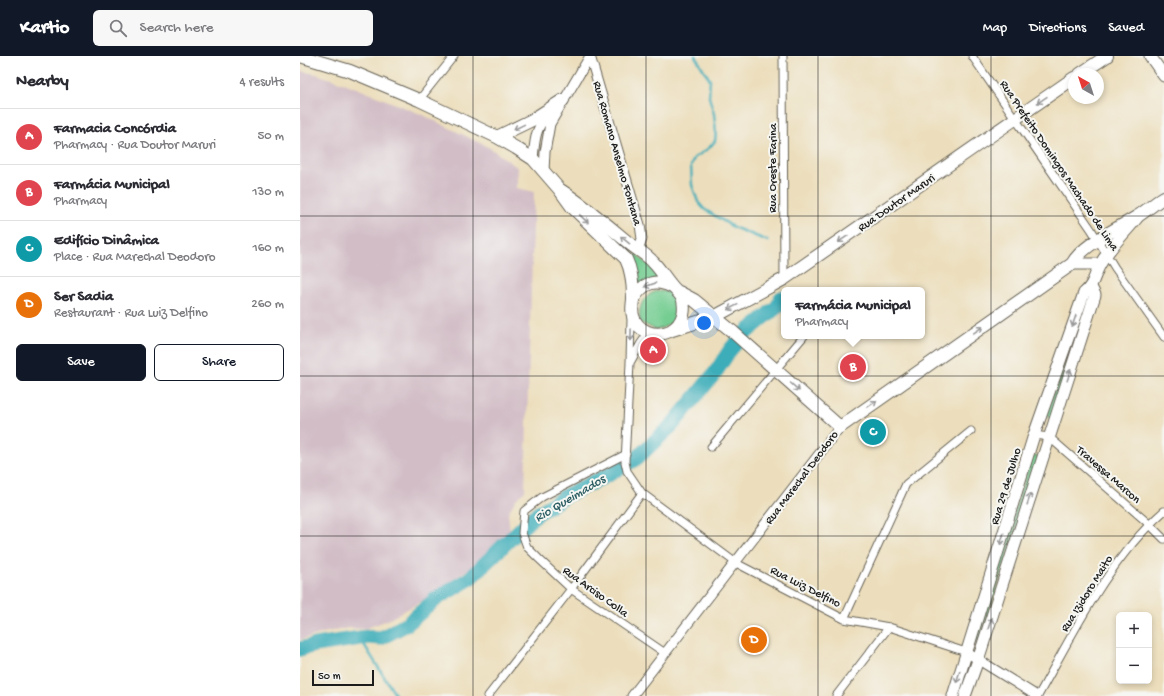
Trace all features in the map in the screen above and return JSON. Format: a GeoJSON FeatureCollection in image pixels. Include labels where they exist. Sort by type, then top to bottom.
{"type":"FeatureCollection","features":[{"type":"Feature","properties":{"kind":"main road"},"geometry":{"type":"LineString","coordinates":[[300,56],[350,71],[419,100],[497,137],[533,159],[559,189],[572,208],[626,259],[630,268],[633,316],[636,323],[648,333],[664,334],[671,331],[678,325],[684,309],[683,300],[676,289],[655,263],[578,202],[559,189]]}},
{"type":"Feature","properties":{"kind":"main road"},"geometry":{"type":"LineString","coordinates":[[1089,68],[1107,56]]}},
{"type":"Feature","properties":{"kind":"main road"},"geometry":{"type":"LineString","coordinates":[[1150,56],[1164,76]]}},
{"type":"Feature","properties":{"kind":"main road","name":"Rua Doutor Maruri"},"geometry":{"type":"LineString","coordinates":[[671,331],[714,317],[784,280],[1068,82]]}},
{"type":"Feature","properties":{"kind":"main road"},"geometry":{"type":"LineString","coordinates":[[497,137],[532,120],[563,100]]}},
{"type":"Feature","properties":{"kind":"main road","name":"Rua Marechal Deodoro"},"geometry":{"type":"LineString","coordinates":[[840,427],[1072,264],[1076,258],[1098,240],[1140,215],[1164,197]]}},
{"type":"Feature","properties":{"kind":"main road","name":"Rua Marechal Deodoro"},"geometry":{"type":"LineString","coordinates":[[1100,264],[1140,215]]}},
{"type":"Feature","properties":{"kind":"main road"},"geometry":{"type":"LineString","coordinates":[[626,259],[638,251]]}},
{"type":"Feature","properties":{"kind":"main road"},"geometry":{"type":"LineString","coordinates":[[1072,264],[1100,264]]}},
{"type":"Feature","properties":{"kind":"main road","name":"Rua 29 de Julho"},"geometry":{"type":"LineString","coordinates":[[952,696],[1034,435],[1084,293],[1091,287],[1100,264]]}},
{"type":"Feature","properties":{"kind":"main road"},"geometry":{"type":"LineString","coordinates":[[632,304],[637,293],[642,287],[650,284],[657,282],[665,283],[676,289],[694,300],[733,332],[840,427]]}},
{"type":"Feature","properties":{"kind":"main road","name":"Rua 29 de Julho"},"geometry":{"type":"LineString","coordinates":[[965,696],[978,660],[1095,295],[1091,287]]}},
{"type":"Feature","properties":{"kind":"street"},"geometry":{"type":"LineString","coordinates":[[419,100],[454,56]]}},
{"type":"Feature","properties":{"kind":"street"},"geometry":{"type":"LineString","coordinates":[[544,171],[545,152],[550,124],[590,56]]}},
{"type":"Feature","properties":{"kind":"street","name":"Rua Romano Anselmo Fontana"},"geometry":{"type":"LineString","coordinates":[[590,56],[640,225],[642,239],[638,251]]}},
{"type":"Feature","properties":{"kind":"street","name":"Rua Oreste Farina"},"geometry":{"type":"LineString","coordinates":[[783,56],[784,280]]}},
{"type":"Feature","properties":{"kind":"street","name":"Rua Prefeito Domingos Machado de Lima"},"geometry":{"type":"LineString","coordinates":[[972,56],[1016,118],[1098,240],[1115,268],[1164,337]]}},
{"type":"Feature","properties":{"kind":"street"},"geometry":{"type":"LineString","coordinates":[[533,159],[536,132],[546,116],[563,100]]}},
{"type":"Feature","properties":{"kind":"street","name":"Rua Prefeito Domingos Machado de Lima"},"geometry":{"type":"LineString","coordinates":[[1100,264],[1115,268]]}},
{"type":"Feature","properties":{"kind":"street"},"geometry":{"type":"LineString","coordinates":[[626,454],[632,304]]}},
{"type":"Feature","properties":{"kind":"street"},"geometry":{"type":"LineString","coordinates":[[630,363],[648,333]]}},
{"type":"Feature","properties":{"kind":"street"},"geometry":{"type":"LineString","coordinates":[[712,447],[802,339]]}},
{"type":"Feature","properties":{"kind":"street","name":"Rua Marechal Deodoro"},"geometry":{"type":"LineString","coordinates":[[632,696],[840,427]]}},
{"type":"Feature","properties":{"kind":"street"},"geometry":{"type":"LineString","coordinates":[[844,619],[906,484],[971,431]]}},
{"type":"Feature","properties":{"kind":"street"},"geometry":{"type":"LineString","coordinates":[[1034,435],[1049,437]]}},
{"type":"Feature","properties":{"kind":"street","name":"Travessa Marcon"},"geometry":{"type":"LineString","coordinates":[[1049,437],[1149,524],[1164,539]]}},
{"type":"Feature","properties":{"kind":"street","name":"Rua Luiz Delfino"},"geometry":{"type":"LineString","coordinates":[[626,454],[625,462],[627,471],[642,493],[736,563],[844,619],[889,627],[966,652],[1038,696]]}},
{"type":"Feature","properties":{"kind":"street","name":"Rua Arciso Colla"},"geometry":{"type":"LineString","coordinates":[[626,454],[542,497],[524,511],[522,534],[527,547],[571,589],[665,653]]}},
{"type":"Feature","properties":{"kind":"street"},"geometry":{"type":"LineString","coordinates":[[488,696],[571,589],[642,493]]}},
{"type":"Feature","properties":{"kind":"street","name":"Rua Izidoro Maito"},"geometry":{"type":"LineString","coordinates":[[1038,696],[1098,591],[1128,548],[1149,524],[1164,511]]}},
{"type":"Feature","properties":{"kind":"street"},"geometry":{"type":"LineString","coordinates":[[836,696],[889,627]]}},
{"type":"Feature","properties":{"kind":"shaded area"},"geometry":{"type":"Polygon","coordinates":[[[300,71],[316,74],[349,85],[423,115],[490,148],[518,168],[517,188],[534,192],[525,491],[516,499],[508,513],[510,531],[473,566],[429,597],[388,620],[364,629],[348,628],[327,632],[300,640],[300,71]]]}},
{"type":"Feature","properties":{"kind":"green space"},"geometry":{"type":"Polygon","coordinates":[[[636,254],[659,274],[659,278],[638,285],[631,257],[636,254]]]}},
{"type":"Feature","properties":{"kind":"green space"},"geometry":{"type":"Polygon","coordinates":[[[658,291],[671,292],[679,303],[674,321],[667,326],[656,330],[640,322],[640,312],[644,300],[652,293],[658,291]]]}},
{"type":"Feature","properties":{"kind":"green space"},"geometry":{"type":"Polygon","coordinates":[[[1088,294],[1091,299],[1053,415],[1049,418],[1046,413],[1088,294]]]}},
{"type":"Feature","properties":{"kind":"green space"},"geometry":{"type":"Polygon","coordinates":[[[1037,455],[1039,460],[980,639],[976,642],[974,637],[1031,458],[1037,455]]]}},
{"type":"Feature","properties":{"kind":"waterway"},"geometry":{"type":"LineString","coordinates":[[695,56],[710,80],[709,97],[714,114],[716,132],[715,141],[709,148],[694,158],[691,166],[692,185],[698,202],[704,209],[733,227],[768,241]]}},
{"type":"Feature","properties":{"kind":"waterway","name":"Rio Queimados"},"geometry":{"type":"LineString","coordinates":[[300,649],[367,637],[381,638],[407,624],[436,599],[469,579],[534,516],[565,496],[608,475],[637,458],[673,424],[715,373],[730,350],[743,335],[778,306],[781,298]]}},
{"type":"Feature","properties":{"kind":"waterway"},"geometry":{"type":"LineString","coordinates":[[360,638],[396,696]]}},
{"type":"Feature","properties":{"kind":"place","name":"Farmacia Concórdia"},"geometry":{"type":"Point","coordinates":[653,350]}},
{"type":"Feature","properties":{"kind":"place","name":"Farmácia Municipal"},"geometry":{"type":"Point","coordinates":[853,367]}},
{"type":"Feature","properties":{"kind":"place","name":"Edifício Dinâmica"},"geometry":{"type":"Point","coordinates":[873,432]}},
{"type":"Feature","properties":{"kind":"place","name":"Ser Sadia"},"geometry":{"type":"Point","coordinates":[754,640]}}]}
